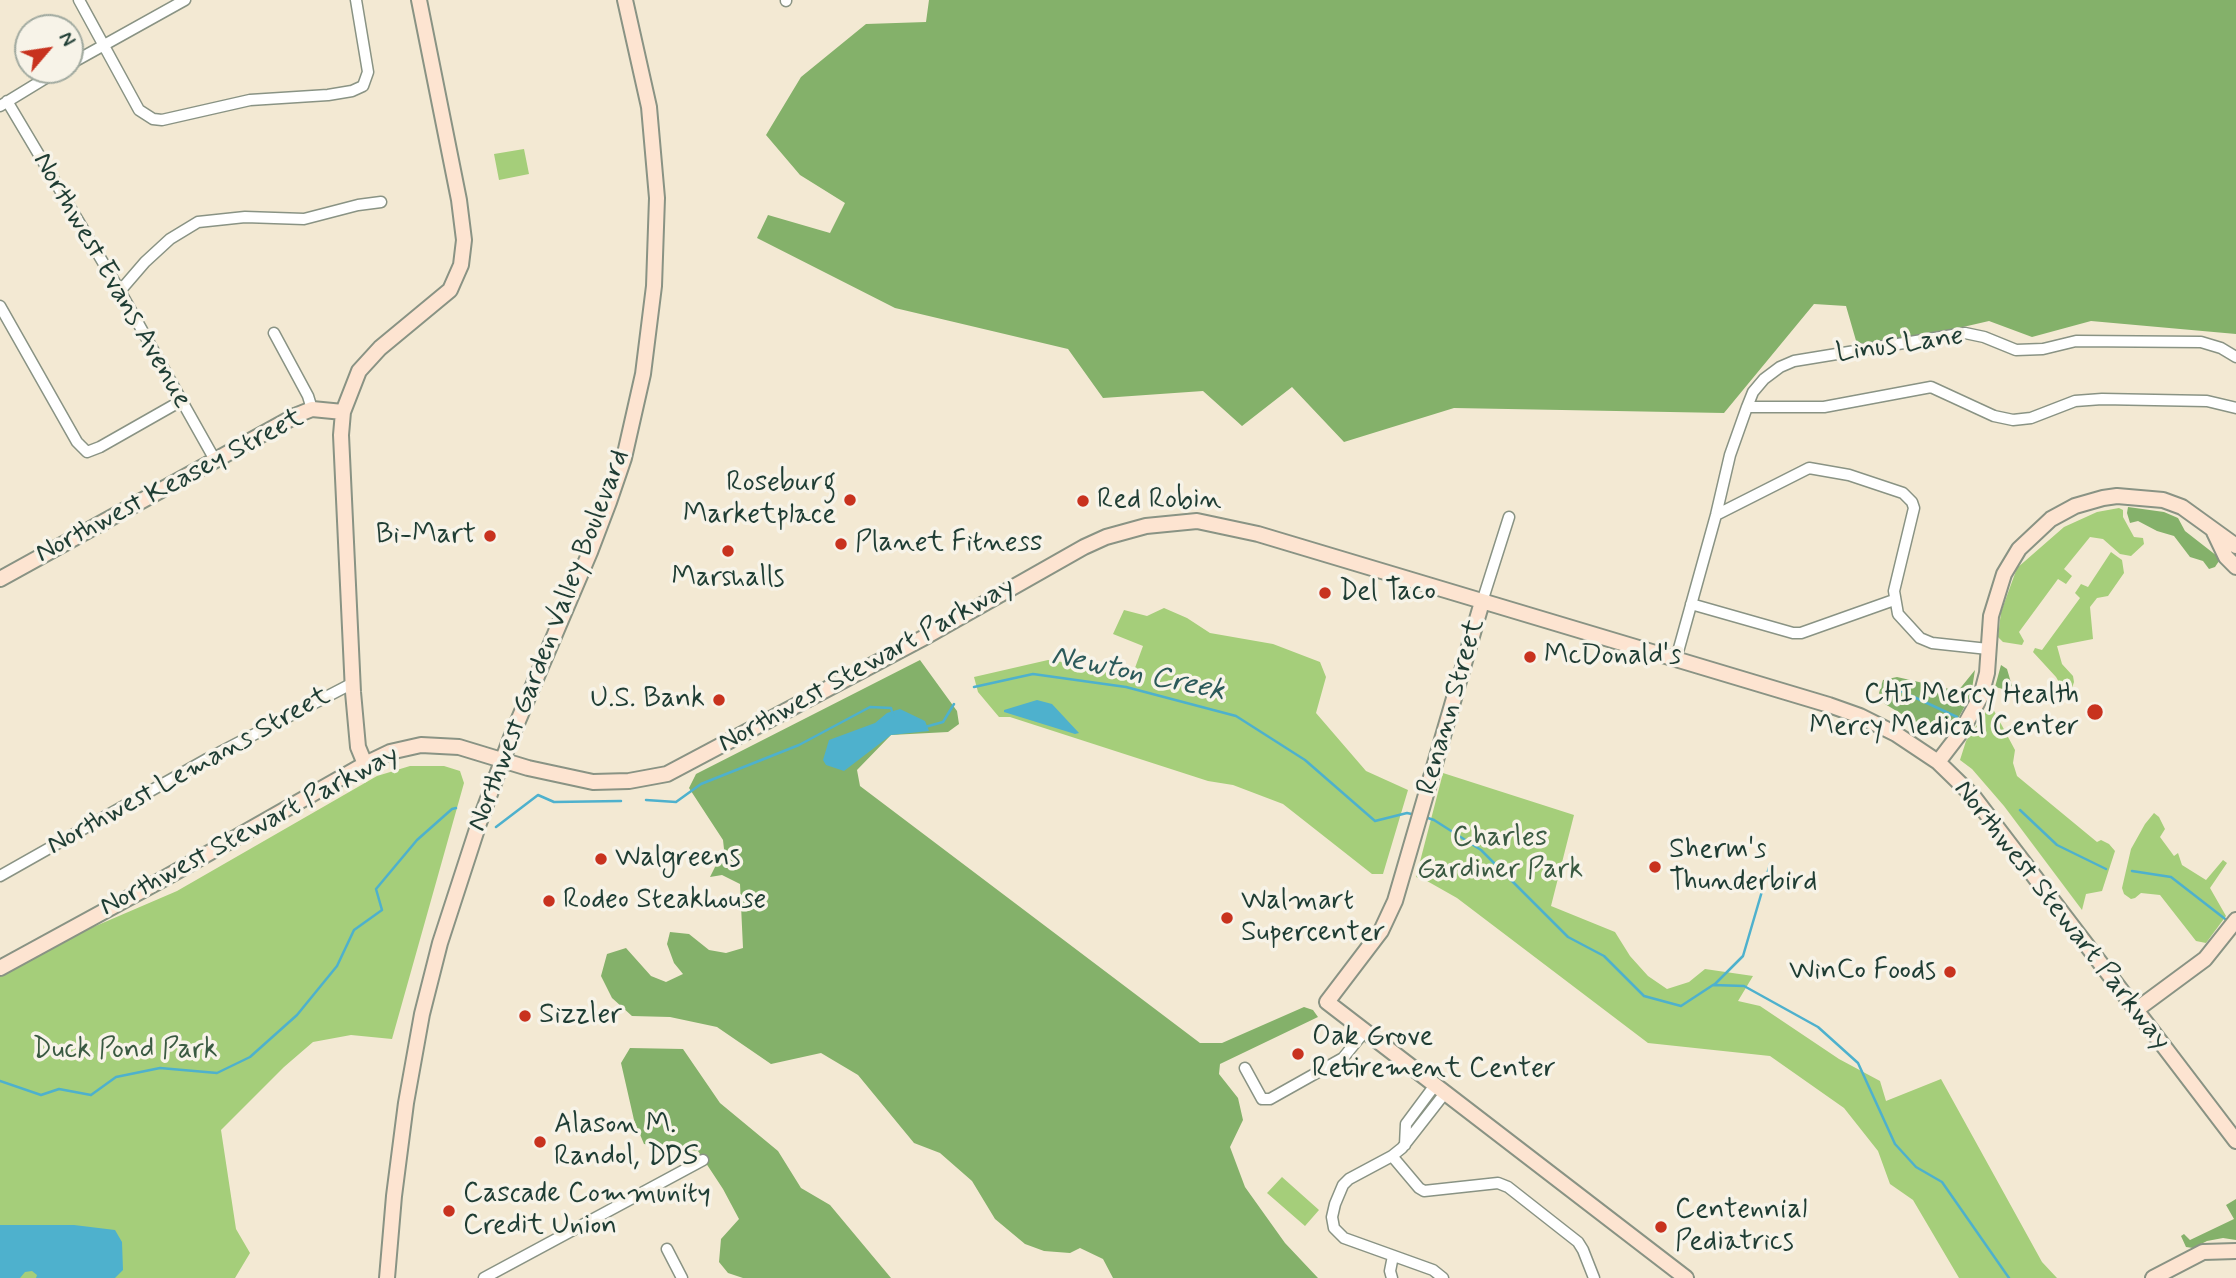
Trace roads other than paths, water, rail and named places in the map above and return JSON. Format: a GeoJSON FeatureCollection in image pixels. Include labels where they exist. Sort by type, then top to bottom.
{"type":"FeatureCollection","features":[{"type":"Feature","properties":{"kind":"main road"},"geometry":{"type":"LineString","coordinates":[[365,764],[358,747],[353,683],[341,435],[344,412],[359,371],[380,348],[450,290],[461,265],[464,240],[459,200],[419,0]]}},
{"type":"Feature","properties":{"kind":"main road","name":"Northwest Garden Valley Boulevard"},"geometry":{"type":"LineString","coordinates":[[387,1278],[401,1135],[422,1014],[440,943],[502,761],[609,502],[624,458],[643,374],[654,286],[657,198],[649,107],[625,0]]}},
{"type":"Feature","properties":{"kind":"main road","name":"Northwest Keasey Street"},"geometry":{"type":"LineString","coordinates":[[0,579],[283,422],[312,409],[344,412]]}},
{"type":"Feature","properties":{"kind":"main road"},"geometry":{"type":"LineString","coordinates":[[1938,762],[1961,732],[1982,696],[1994,601],[2010,562],[2028,539],[2063,512],[2089,502],[2117,496],[2164,500],[2182,508],[2236,546]]}},
{"type":"Feature","properties":{"kind":"main road","name":"Northwest Stewart Parkway"},"geometry":{"type":"LineString","coordinates":[[0,968],[390,752],[421,745],[459,747],[565,778],[593,782],[629,781],[667,774],[928,636],[1084,547],[1106,537],[1161,523],[1197,522],[1244,530],[1676,659],[1853,713],[1896,734],[1938,762],[1973,796],[2236,1141]]}},
{"type":"Feature","properties":{"kind":"main road"},"geometry":{"type":"LineString","coordinates":[[2211,527],[2225,557],[2236,567]]}},
{"type":"Feature","properties":{"kind":"main road","name":"Renann Street"},"geometry":{"type":"LineString","coordinates":[[1365,1031],[1327,1002],[1381,931],[1395,901],[1482,602]]}},
{"type":"Feature","properties":{"kind":"main road"},"geometry":{"type":"LineString","coordinates":[[2136,1010],[2199,964],[2216,947],[2235,921]]}},
{"type":"Feature","properties":{"kind":"main road"},"geometry":{"type":"LineString","coordinates":[[1365,1031],[1686,1278]]}},
{"type":"Feature","properties":{"kind":"main road"},"geometry":{"type":"LineString","coordinates":[[2153,1278],[2203,1252],[2236,1251]]}},
{"type":"Feature","properties":{"kind":"street"},"geometry":{"type":"LineString","coordinates":[[79,0],[139,110],[153,119],[162,120],[250,100],[328,95],[352,91],[363,86],[368,72],[356,0]]}},
{"type":"Feature","properties":{"kind":"street"},"geometry":{"type":"LineString","coordinates":[[84,55],[185,0]]}},
{"type":"Feature","properties":{"kind":"street"},"geometry":{"type":"LineString","coordinates":[[4,103],[36,84]]}},
{"type":"Feature","properties":{"kind":"street","name":"Northwest Evans Avenue"},"geometry":{"type":"LineString","coordinates":[[4,103],[120,291],[215,460]]}},
{"type":"Feature","properties":{"kind":"street"},"geometry":{"type":"LineString","coordinates":[[120,291],[170,239],[198,222],[245,217],[304,219],[381,202]]}},
{"type":"Feature","properties":{"kind":"street"},"geometry":{"type":"LineString","coordinates":[[0,306],[78,442],[87,452],[181,401]]}},
{"type":"Feature","properties":{"kind":"street"},"geometry":{"type":"LineString","coordinates":[[274,333],[308,396],[312,409]]}},
{"type":"Feature","properties":{"kind":"street","name":"Linus Lane"},"geometry":{"type":"LineString","coordinates":[[1676,659],[1730,455],[1747,407],[1753,392],[1780,367],[1794,361],[1965,333],[1984,337],[2016,350],[2043,349],[2076,341],[2201,342],[2221,348],[2236,357]]}},
{"type":"Feature","properties":{"kind":"street"},"geometry":{"type":"LineString","coordinates":[[1747,407],[1824,407],[1931,387],[1994,416],[2013,420],[2031,418],[2075,401],[2102,398],[2207,401],[2236,408]]}},
{"type":"Feature","properties":{"kind":"street"},"geometry":{"type":"LineString","coordinates":[[1716,515],[1809,468],[1849,475],[1903,493],[1913,502],[1914,515],[1895,580],[1894,600],[1898,614],[1920,638],[1944,646],[1988,649]]}},
{"type":"Feature","properties":{"kind":"street","name":"Renann Street"},"geometry":{"type":"LineString","coordinates":[[1482,602],[1509,517]]}},
{"type":"Feature","properties":{"kind":"street"},"geometry":{"type":"LineString","coordinates":[[1691,604],[1801,633],[1894,600]]}},
{"type":"Feature","properties":{"kind":"street","name":"Northwest Lemans Street"},"geometry":{"type":"LineString","coordinates":[[0,876],[207,759],[353,683]]}},
{"type":"Feature","properties":{"kind":"street"},"geometry":{"type":"LineString","coordinates":[[1245,1068],[1262,1099],[1270,1099],[1343,1058],[1365,1031]]}},
{"type":"Feature","properties":{"kind":"street"},"geometry":{"type":"LineString","coordinates":[[1440,1089],[1406,1124],[1405,1145],[1392,1156],[1349,1179],[1343,1185],[1332,1217],[1334,1228],[1345,1238],[1433,1270],[1443,1278]]}},
{"type":"Feature","properties":{"kind":"street"},"geometry":{"type":"LineString","coordinates":[[1392,1156],[1424,1191],[1498,1183],[1508,1187],[1578,1242],[1594,1278]]}},
{"type":"Feature","properties":{"kind":"street"},"geometry":{"type":"LineString","coordinates":[[484,1278],[703,1160]]}},
{"type":"Feature","properties":{"kind":"street"},"geometry":{"type":"LineString","coordinates":[[667,1249],[682,1278]]}},
{"type":"Feature","properties":{"kind":"street"},"geometry":{"type":"LineString","coordinates":[[1392,1278],[1390,1271],[1393,1256]]}},
{"type":"Feature","properties":{"kind":"water"},"geometry":{"type":"Polygon","coordinates":[[[1037,700],[1052,704],[1079,733],[1004,712],[1037,700]]]}},
{"type":"Feature","properties":{"kind":"water"},"geometry":{"type":"Polygon","coordinates":[[[900,709],[925,721],[929,731],[891,735],[844,771],[826,765],[823,760],[829,740],[875,723],[887,713],[900,709]]]}},
{"type":"Feature","properties":{"kind":"water"},"geometry":{"type":"Polygon","coordinates":[[[0,1225],[74,1225],[115,1230],[122,1242],[123,1270],[115,1278],[36,1278],[37,1275],[32,1271],[25,1272],[20,1278],[0,1278],[0,1225]]]}},
{"type":"Feature","properties":{"kind":"waterway","name":"Newton Creek"},"geometry":{"type":"LineString","coordinates":[[974,687],[1033,674],[1126,687],[1236,716],[1305,760],[1375,821],[1407,813],[1416,815]]}},
{"type":"Feature","properties":{"kind":"waterway"},"geometry":{"type":"LineString","coordinates":[[1886,684],[1957,717]]}},
{"type":"Feature","properties":{"kind":"waterway","name":"Newton Creek"},"geometry":{"type":"LineString","coordinates":[[925,727],[943,722],[954,704]]}},
{"type":"Feature","properties":{"kind":"waterway","name":"Newton Creek"},"geometry":{"type":"LineString","coordinates":[[646,800],[676,802],[701,784],[799,745],[870,707],[891,708],[893,715]]}},
{"type":"Feature","properties":{"kind":"waterway","name":"Newton Creek"},"geometry":{"type":"LineString","coordinates":[[496,827],[538,795],[554,802],[621,801]]}},
{"type":"Feature","properties":{"kind":"waterway","name":"Newton Creek"},"geometry":{"type":"LineString","coordinates":[[0,1081],[41,1095],[59,1089],[91,1095],[116,1077],[160,1068],[217,1073],[250,1057],[297,1015],[337,966],[354,930],[382,910],[376,889],[417,840],[456,808]]}},
{"type":"Feature","properties":{"kind":"waterway"},"geometry":{"type":"LineString","coordinates":[[2020,810],[2057,845],[2106,869]]}},
{"type":"Feature","properties":{"kind":"waterway","name":"Newton Creek"},"geometry":{"type":"LineString","coordinates":[[1425,817],[1481,850],[1568,937],[1604,956],[1644,996],[1681,1006],[1713,985],[1744,986],[1818,1027],[1858,1063],[1895,1144],[1916,1167],[1942,1182],[2009,1278]]}},
{"type":"Feature","properties":{"kind":"waterway"},"geometry":{"type":"LineString","coordinates":[[1714,985],[1743,956],[1770,864]]}},
{"type":"Feature","properties":{"kind":"waterway"},"geometry":{"type":"LineString","coordinates":[[2132,871],[2171,877],[2229,922]]}},
{"type":"Feature","properties":{"kind":"place","name":"Roseburg Marketplace"},"geometry":{"type":"Point","coordinates":[850,500]}},
{"type":"Feature","properties":{"kind":"place","name":"Red Robin"},"geometry":{"type":"Point","coordinates":[1083,501]}},
{"type":"Feature","properties":{"kind":"place","name":"Bi-Mart"},"geometry":{"type":"Point","coordinates":[490,536]}},
{"type":"Feature","properties":{"kind":"place","name":"Planet Fitness"},"geometry":{"type":"Point","coordinates":[841,544]}},
{"type":"Feature","properties":{"kind":"place","name":"Marshalls"},"geometry":{"type":"Point","coordinates":[728,551]}},
{"type":"Feature","properties":{"kind":"place","name":"Del Taco"},"geometry":{"type":"Point","coordinates":[1325,593]}},
{"type":"Feature","properties":{"kind":"place","name":"McDonald's"},"geometry":{"type":"Point","coordinates":[1530,657]}},
{"type":"Feature","properties":{"kind":"place","name":"U.S. Bank"},"geometry":{"type":"Point","coordinates":[719,700]}},
{"type":"Feature","properties":{"kind":"place","name":"CHI Mercy Health Mercy Medical Center"},"geometry":{"type":"Point","coordinates":[2095,712]}},
{"type":"Feature","properties":{"kind":"place","name":"Walgreens"},"geometry":{"type":"Point","coordinates":[601,859]}},
{"type":"Feature","properties":{"kind":"place","name":"Sherm's Thunderbird"},"geometry":{"type":"Point","coordinates":[1655,867]}},
{"type":"Feature","properties":{"kind":"place","name":"Rodeo Steakhouse"},"geometry":{"type":"Point","coordinates":[549,901]}},
{"type":"Feature","properties":{"kind":"place","name":"Walmart Supercenter"},"geometry":{"type":"Point","coordinates":[1227,918]}},
{"type":"Feature","properties":{"kind":"place","name":"WinCo Foods"},"geometry":{"type":"Point","coordinates":[1950,972]}},
{"type":"Feature","properties":{"kind":"place","name":"Sizzler"},"geometry":{"type":"Point","coordinates":[525,1016]}},
{"type":"Feature","properties":{"kind":"place","name":"Oak Grove Retirement Center"},"geometry":{"type":"Point","coordinates":[1298,1054]}},
{"type":"Feature","properties":{"kind":"place","name":"Alason M. Randol, DDS"},"geometry":{"type":"Point","coordinates":[540,1142]}},
{"type":"Feature","properties":{"kind":"place","name":"Cascade Community Credit Union"},"geometry":{"type":"Point","coordinates":[449,1211]}},
{"type":"Feature","properties":{"kind":"place","name":"Centennial Pediatrics"},"geometry":{"type":"Point","coordinates":[1661,1227]}},
{"type":"Feature","properties":{"kind":"park label","name":"Charles Gardiner Park"},"geometry":{"type":"Point","coordinates":[1500,855]}},
{"type":"Feature","properties":{"kind":"park label","name":"Duck Pond Park"},"geometry":{"type":"Point","coordinates":[125,1051]}}]}
